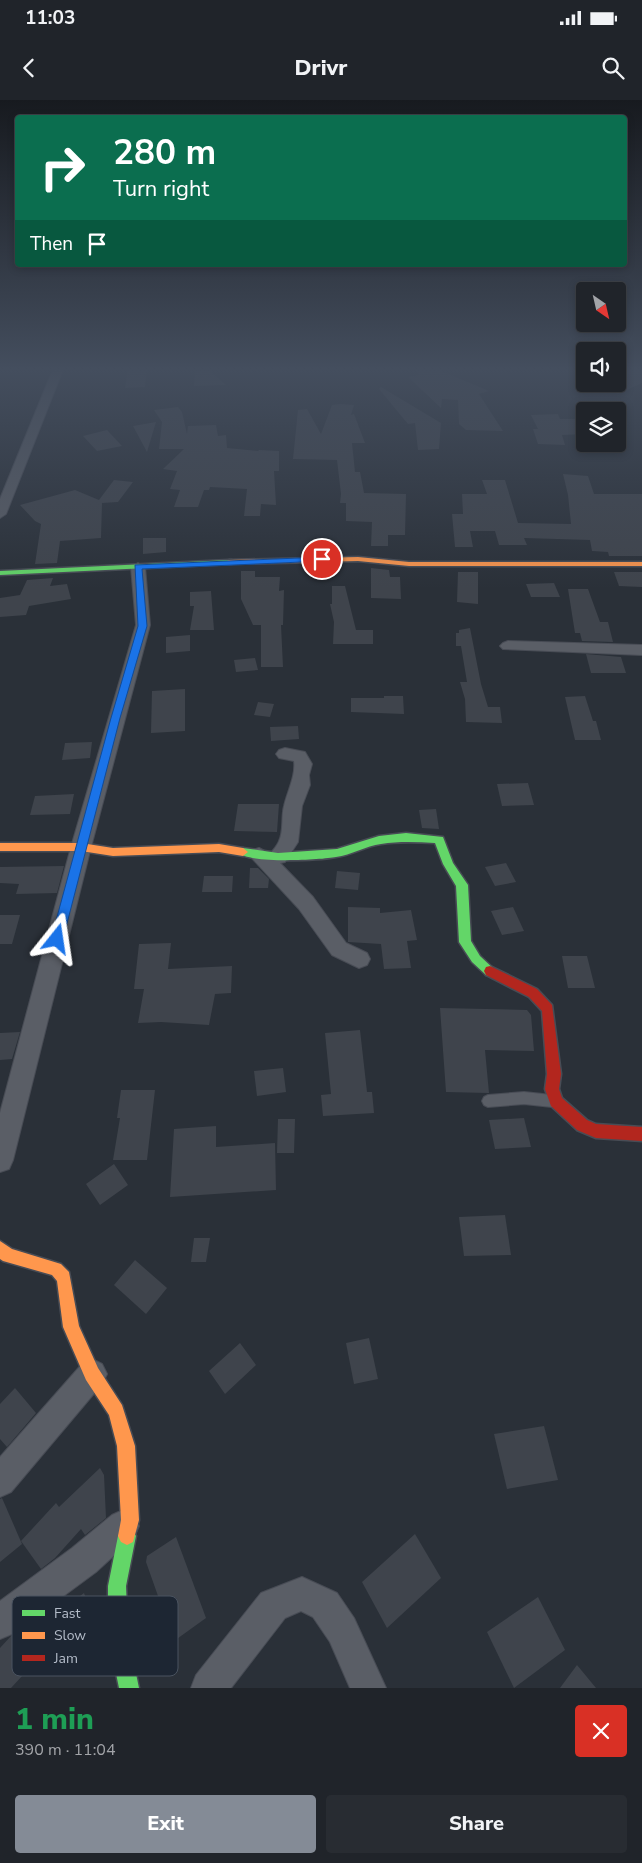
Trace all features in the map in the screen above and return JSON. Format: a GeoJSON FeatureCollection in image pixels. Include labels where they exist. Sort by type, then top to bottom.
{"type":"FeatureCollection","features":[{"type":"Feature","properties":{"kind":"street"},"geometry":{"type":"LineString","coordinates":[[0,514],[29,441]]}},
{"type":"Feature","properties":{"kind":"street"},"geometry":{"type":"LineString","coordinates":[[0,573],[304,559],[358,560],[409,564],[642,564]]}},
{"type":"Feature","properties":{"kind":"street"},"geometry":{"type":"LineString","coordinates":[[0,1160],[81,847],[142,626],[138,567]]}},
{"type":"Feature","properties":{"kind":"street"},"geometry":{"type":"LineString","coordinates":[[508,646],[642,650]]}},
{"type":"Feature","properties":{"kind":"street"},"geometry":{"type":"LineString","coordinates":[[269,856],[289,842],[292,806],[301,785],[302,760],[298,756],[285,754]]}},
{"type":"Feature","properties":{"kind":"street"},"geometry":{"type":"LineString","coordinates":[[0,847],[81,847],[113,852],[219,848],[269,856],[337,853],[380,840],[406,837],[439,840],[448,864],[462,885],[463,934],[470,950],[485,968],[533,993],[548,1009],[554,1074],[552,1089],[556,1102],[582,1125],[596,1131],[642,1134]]}},
{"type":"Feature","properties":{"kind":"street"},"geometry":{"type":"LineString","coordinates":[[269,856],[326,929],[339,949],[359,959]]}},
{"type":"Feature","properties":{"kind":"street"},"geometry":{"type":"LineString","coordinates":[[0,1249],[8,1256],[56,1269],[64,1277],[71,1327],[92,1374],[116,1411],[126,1446],[130,1520],[117,1586],[117,1596]]}},
{"type":"Feature","properties":{"kind":"street"},"geometry":{"type":"LineString","coordinates":[[0,1481],[92,1374]]}},
{"type":"Feature","properties":{"kind":"street"},"geometry":{"type":"LineString","coordinates":[[35,1596],[84,1560],[130,1520]]}},
{"type":"Feature","properties":{"kind":"street"},"geometry":{"type":"LineString","coordinates":[[209,1688],[273,1605],[302,1594],[325,1605],[342,1630],[368,1688]]}},
{"type":"Feature","properties":{"kind":"street"},"geometry":{"type":"LineString","coordinates":[[0,1622],[12,1613]]}},
{"type":"Feature","properties":{"kind":"lane"},"geometry":{"type":"LineString","coordinates":[[488,1101],[524,1098],[556,1102]]}},
{"type":"Feature","properties":{"kind":"building"},"geometry":{"type":"Polygon","coordinates":[[[88,441],[117,441],[122,446],[97,451],[88,441]]]}},
{"type":"Feature","properties":{"kind":"building"},"geometry":{"type":"Polygon","coordinates":[[[141,441],[150,441],[147,452],[141,441]]]}},
{"type":"Feature","properties":{"kind":"building"},"geometry":{"type":"Polygon","coordinates":[[[160,441],[226,441],[227,448],[279,451],[279,471],[274,471],[276,505],[261,504],[260,516],[244,516],[247,489],[210,487],[209,490],[204,490],[198,507],[174,507],[180,490],[170,489],[177,471],[163,469],[184,449],[159,449],[160,441]]]}},
{"type":"Feature","properties":{"kind":"building"},"geometry":{"type":"Polygon","coordinates":[[[295,441],[364,441],[365,443],[352,443],[355,472],[360,472],[364,493],[406,494],[405,535],[388,535],[388,546],[371,546],[372,522],[346,521],[346,503],[340,503],[341,494],[337,460],[293,459],[295,441]]]}},
{"type":"Feature","properties":{"kind":"building"},"geometry":{"type":"Polygon","coordinates":[[[417,441],[440,441],[439,449],[418,450],[417,441]]]}},
{"type":"Feature","properties":{"kind":"building"},"geometry":{"type":"Polygon","coordinates":[[[537,441],[564,441],[565,445],[538,444],[537,441]]]}},
{"type":"Feature","properties":{"kind":"building"},"geometry":{"type":"Polygon","coordinates":[[[563,474],[588,476],[594,494],[642,494],[642,556],[609,556],[608,552],[592,551],[590,540],[524,538],[527,545],[499,545],[495,531],[470,531],[473,547],[455,547],[452,514],[463,514],[462,494],[487,494],[482,480],[505,480],[518,523],[571,524],[568,495],[563,474]]]}},
{"type":"Feature","properties":{"kind":"building"},"geometry":{"type":"Polygon","coordinates":[[[114,480],[133,482],[118,502],[102,503],[101,538],[60,541],[57,563],[35,564],[41,524],[35,521],[20,505],[75,490],[99,500],[114,480]]]}},
{"type":"Feature","properties":{"kind":"building"},"geometry":{"type":"Polygon","coordinates":[[[143,538],[166,538],[166,552],[143,554],[143,538]]]}},
{"type":"Feature","properties":{"kind":"building"},"geometry":{"type":"Polygon","coordinates":[[[371,568],[389,570],[390,577],[400,577],[401,599],[371,598],[371,568]]]}},
{"type":"Feature","properties":{"kind":"building"},"geometry":{"type":"Polygon","coordinates":[[[241,571],[255,571],[255,577],[280,577],[279,591],[284,590],[283,625],[281,625],[283,667],[261,667],[261,625],[253,625],[241,599],[241,571]]]}},
{"type":"Feature","properties":{"kind":"building"},"geometry":{"type":"Polygon","coordinates":[[[458,572],[478,572],[478,604],[457,602],[458,572]]]}},
{"type":"Feature","properties":{"kind":"building"},"geometry":{"type":"Polygon","coordinates":[[[614,572],[642,572],[642,587],[619,586],[614,572]]]}},
{"type":"Feature","properties":{"kind":"building"},"geometry":{"type":"Polygon","coordinates":[[[53,578],[50,586],[67,584],[71,599],[29,606],[26,615],[0,617],[0,598],[20,595],[27,580],[53,578]]]}},
{"type":"Feature","properties":{"kind":"building"},"geometry":{"type":"Polygon","coordinates":[[[554,583],[560,597],[531,597],[526,584],[554,583]]]}},
{"type":"Feature","properties":{"kind":"building"},"geometry":{"type":"Polygon","coordinates":[[[332,586],[345,586],[356,630],[373,630],[373,644],[333,644],[334,622],[330,604],[332,604],[332,586]]]}},
{"type":"Feature","properties":{"kind":"building"},"geometry":{"type":"Polygon","coordinates":[[[568,589],[588,589],[600,622],[608,622],[613,642],[582,641],[580,633],[575,633],[568,589]]]}},
{"type":"Feature","properties":{"kind":"building"},"geometry":{"type":"Polygon","coordinates":[[[211,591],[214,630],[190,630],[194,606],[190,606],[190,592],[211,591]]]}},
{"type":"Feature","properties":{"kind":"building"},"geometry":{"type":"Polygon","coordinates":[[[470,628],[481,684],[488,707],[500,707],[502,723],[466,722],[465,699],[460,682],[467,682],[461,646],[456,646],[456,633],[459,633],[459,630],[470,628]]]}},
{"type":"Feature","properties":{"kind":"building"},"geometry":{"type":"Polygon","coordinates":[[[190,635],[190,651],[166,653],[166,637],[190,635]]]}},
{"type":"Feature","properties":{"kind":"building"},"geometry":{"type":"Polygon","coordinates":[[[586,654],[621,657],[626,673],[591,673],[586,654]]]}},
{"type":"Feature","properties":{"kind":"building"},"geometry":{"type":"Polygon","coordinates":[[[255,658],[258,670],[236,672],[234,660],[255,658]]]}},
{"type":"Feature","properties":{"kind":"building"},"geometry":{"type":"Polygon","coordinates":[[[185,689],[185,731],[151,733],[152,691],[185,689]]]}},
{"type":"Feature","properties":{"kind":"building"},"geometry":{"type":"Polygon","coordinates":[[[384,696],[403,696],[404,714],[351,712],[351,698],[384,698],[384,696]]]}},
{"type":"Feature","properties":{"kind":"building"},"geometry":{"type":"Polygon","coordinates":[[[585,696],[593,721],[596,721],[601,740],[575,740],[565,697],[585,696]]]}},
{"type":"Feature","properties":{"kind":"building"},"geometry":{"type":"Polygon","coordinates":[[[258,702],[274,704],[270,717],[254,715],[258,702]]]}},
{"type":"Feature","properties":{"kind":"building"},"geometry":{"type":"Polygon","coordinates":[[[298,726],[299,739],[271,741],[270,727],[298,726]]]}},
{"type":"Feature","properties":{"kind":"building"},"geometry":{"type":"Polygon","coordinates":[[[92,742],[90,758],[62,760],[65,743],[92,742]]]}},
{"type":"Feature","properties":{"kind":"building"},"geometry":{"type":"Polygon","coordinates":[[[528,783],[534,805],[502,806],[497,784],[528,783]]]}},
{"type":"Feature","properties":{"kind":"building"},"geometry":{"type":"Polygon","coordinates":[[[74,794],[70,814],[30,815],[35,796],[74,794]]]}},
{"type":"Feature","properties":{"kind":"building"},"geometry":{"type":"Polygon","coordinates":[[[238,804],[279,804],[277,832],[234,831],[238,804]]]}},
{"type":"Feature","properties":{"kind":"building"},"geometry":{"type":"Polygon","coordinates":[[[436,809],[439,829],[422,828],[419,810],[436,809]]]}},
{"type":"Feature","properties":{"kind":"building"},"geometry":{"type":"Polygon","coordinates":[[[506,863],[516,882],[495,886],[485,867],[506,863]]]}},
{"type":"Feature","properties":{"kind":"building"},"geometry":{"type":"Polygon","coordinates":[[[64,866],[57,893],[16,894],[19,884],[0,883],[0,867],[64,866]]]}},
{"type":"Feature","properties":{"kind":"building"},"geometry":{"type":"Polygon","coordinates":[[[250,868],[258,868],[269,879],[268,888],[249,888],[250,868]]]}},
{"type":"Feature","properties":{"kind":"building"},"geometry":{"type":"Polygon","coordinates":[[[337,871],[360,873],[358,890],[335,888],[337,871]]]}},
{"type":"Feature","properties":{"kind":"building"},"geometry":{"type":"Polygon","coordinates":[[[204,876],[233,876],[232,892],[202,892],[204,876]]]}},
{"type":"Feature","properties":{"kind":"building"},"geometry":{"type":"Polygon","coordinates":[[[348,907],[380,908],[380,913],[411,910],[417,940],[407,941],[411,968],[384,969],[381,944],[348,942],[348,907]]]}},
{"type":"Feature","properties":{"kind":"building"},"geometry":{"type":"Polygon","coordinates":[[[513,907],[524,931],[502,935],[491,911],[513,907]]]}},
{"type":"Feature","properties":{"kind":"building"},"geometry":{"type":"Polygon","coordinates":[[[0,915],[20,915],[12,944],[0,944],[0,915]]]}},
{"type":"Feature","properties":{"kind":"building"},"geometry":{"type":"Polygon","coordinates":[[[171,943],[168,969],[232,966],[231,993],[215,994],[209,1025],[161,1022],[138,1023],[144,989],[134,989],[139,944],[171,943]]]}},
{"type":"Feature","properties":{"kind":"building"},"geometry":{"type":"Polygon","coordinates":[[[562,956],[587,956],[595,988],[568,988],[562,956]]]}},
{"type":"Feature","properties":{"kind":"building"},"geometry":{"type":"Polygon","coordinates":[[[440,1008],[527,1010],[531,1015],[534,1051],[485,1050],[489,1093],[446,1092],[440,1008]]]}},
{"type":"Feature","properties":{"kind":"building"},"geometry":{"type":"Polygon","coordinates":[[[360,1030],[367,1092],[372,1092],[374,1113],[323,1116],[321,1095],[331,1094],[325,1033],[360,1030]]]}},
{"type":"Feature","properties":{"kind":"building"},"geometry":{"type":"Polygon","coordinates":[[[20,1032],[12,1059],[0,1060],[0,1033],[20,1032]]]}},
{"type":"Feature","properties":{"kind":"building"},"geometry":{"type":"Polygon","coordinates":[[[283,1068],[286,1092],[257,1096],[254,1071],[283,1068]]]}},
{"type":"Feature","properties":{"kind":"building"},"geometry":{"type":"Polygon","coordinates":[[[121,1090],[155,1090],[147,1160],[113,1160],[120,1118],[117,1118],[121,1090]]]}},
{"type":"Feature","properties":{"kind":"building"},"geometry":{"type":"Polygon","coordinates":[[[524,1118],[531,1147],[495,1149],[489,1120],[524,1118]]]}},
{"type":"Feature","properties":{"kind":"building"},"geometry":{"type":"Polygon","coordinates":[[[278,1119],[295,1119],[294,1153],[277,1153],[278,1119]]]}},
{"type":"Feature","properties":{"kind":"building"},"geometry":{"type":"Polygon","coordinates":[[[216,1126],[216,1147],[275,1143],[276,1190],[170,1197],[174,1129],[216,1126]]]}},
{"type":"Feature","properties":{"kind":"building"},"geometry":{"type":"Polygon","coordinates":[[[114,1164],[128,1185],[100,1205],[86,1184],[114,1164]]]}},
{"type":"Feature","properties":{"kind":"building"},"geometry":{"type":"Polygon","coordinates":[[[505,1215],[511,1255],[464,1256],[459,1217],[505,1215]]]}},
{"type":"Feature","properties":{"kind":"building"},"geometry":{"type":"Polygon","coordinates":[[[194,1238],[210,1238],[206,1262],[191,1262],[194,1238]]]}},
{"type":"Feature","properties":{"kind":"building"},"geometry":{"type":"Polygon","coordinates":[[[135,1260],[167,1288],[146,1314],[114,1285],[135,1260]]]}},
{"type":"Feature","properties":{"kind":"building"},"geometry":{"type":"Polygon","coordinates":[[[369,1338],[378,1379],[354,1384],[346,1343],[369,1338]]]}},
{"type":"Feature","properties":{"kind":"building"},"geometry":{"type":"Polygon","coordinates":[[[240,1343],[256,1365],[225,1394],[209,1371],[240,1343]]]}},
{"type":"Feature","properties":{"kind":"building"},"geometry":{"type":"Polygon","coordinates":[[[15,1388],[36,1413],[7,1447],[0,1439],[0,1404],[15,1388]]]}},
{"type":"Feature","properties":{"kind":"building"},"geometry":{"type":"Polygon","coordinates":[[[544,1426],[558,1480],[507,1489],[494,1434],[544,1426]]]}},
{"type":"Feature","properties":{"kind":"building"},"geometry":{"type":"Polygon","coordinates":[[[100,1468],[104,1475],[106,1518],[85,1535],[81,1529],[55,1558],[41,1569],[21,1541],[56,1503],[59,1507],[100,1468]]]}},
{"type":"Feature","properties":{"kind":"building"},"geometry":{"type":"Polygon","coordinates":[[[2,1498],[22,1544],[0,1562],[0,1499],[2,1498]]]}},
{"type":"Feature","properties":{"kind":"building"},"geometry":{"type":"Polygon","coordinates":[[[415,1534],[441,1578],[387,1628],[362,1582],[415,1534]]]}},
{"type":"Feature","properties":{"kind":"building"},"geometry":{"type":"Polygon","coordinates":[[[176,1537],[206,1618],[178,1638],[178,1596],[158,1596],[146,1562],[147,1556],[176,1537]]]}},
{"type":"Feature","properties":{"kind":"building"},"geometry":{"type":"Polygon","coordinates":[[[538,1597],[565,1650],[514,1688],[487,1632],[538,1597]]]}},
{"type":"Feature","properties":{"kind":"building"},"geometry":{"type":"Polygon","coordinates":[[[11,1636],[12,1676],[22,1676],[11,1688],[0,1688],[0,1648],[11,1636]]]}},
{"type":"Feature","properties":{"kind":"building"},"geometry":{"type":"Polygon","coordinates":[[[577,1665],[596,1688],[560,1688],[577,1665]]]}},
{"type":"Feature","properties":{"kind":"traffic: fast"},"geometry":{"type":"LineString","coordinates":[[0,573],[229,562]]}},
{"type":"Feature","properties":{"kind":"traffic: fast"},"geometry":{"type":"LineString","coordinates":[[243,852],[278,857],[337,853],[379,840],[406,837],[439,840],[448,864],[462,885],[465,942],[476,959],[490,971]]}},
{"type":"Feature","properties":{"kind":"traffic: fast"},"geometry":{"type":"LineString","coordinates":[[117,1596],[117,1586],[127,1536]]}},
{"type":"Feature","properties":{"kind":"traffic: fast"},"geometry":{"type":"LineString","coordinates":[[127,1676],[129,1688]]}},
{"type":"Feature","properties":{"kind":"traffic: slow"},"geometry":{"type":"LineString","coordinates":[[229,562],[358,559],[409,564],[642,564]]}},
{"type":"Feature","properties":{"kind":"traffic: slow"},"geometry":{"type":"LineString","coordinates":[[0,847],[81,847],[113,852],[219,848],[243,852]]}},
{"type":"Feature","properties":{"kind":"traffic: slow"},"geometry":{"type":"LineString","coordinates":[[0,1249],[8,1256],[56,1269],[64,1277],[71,1327],[92,1374],[116,1411],[126,1446],[130,1520],[127,1536]]}},
{"type":"Feature","properties":{"kind":"traffic: jam"},"geometry":{"type":"LineString","coordinates":[[490,971],[533,993],[548,1009],[554,1074],[552,1089],[556,1102],[582,1125],[596,1131],[642,1134]]}},
{"type":"Feature","properties":{"kind":"route"},"geometry":{"type":"LineString","coordinates":[[57,939],[142,626],[138,567],[322,559]]}}]}
